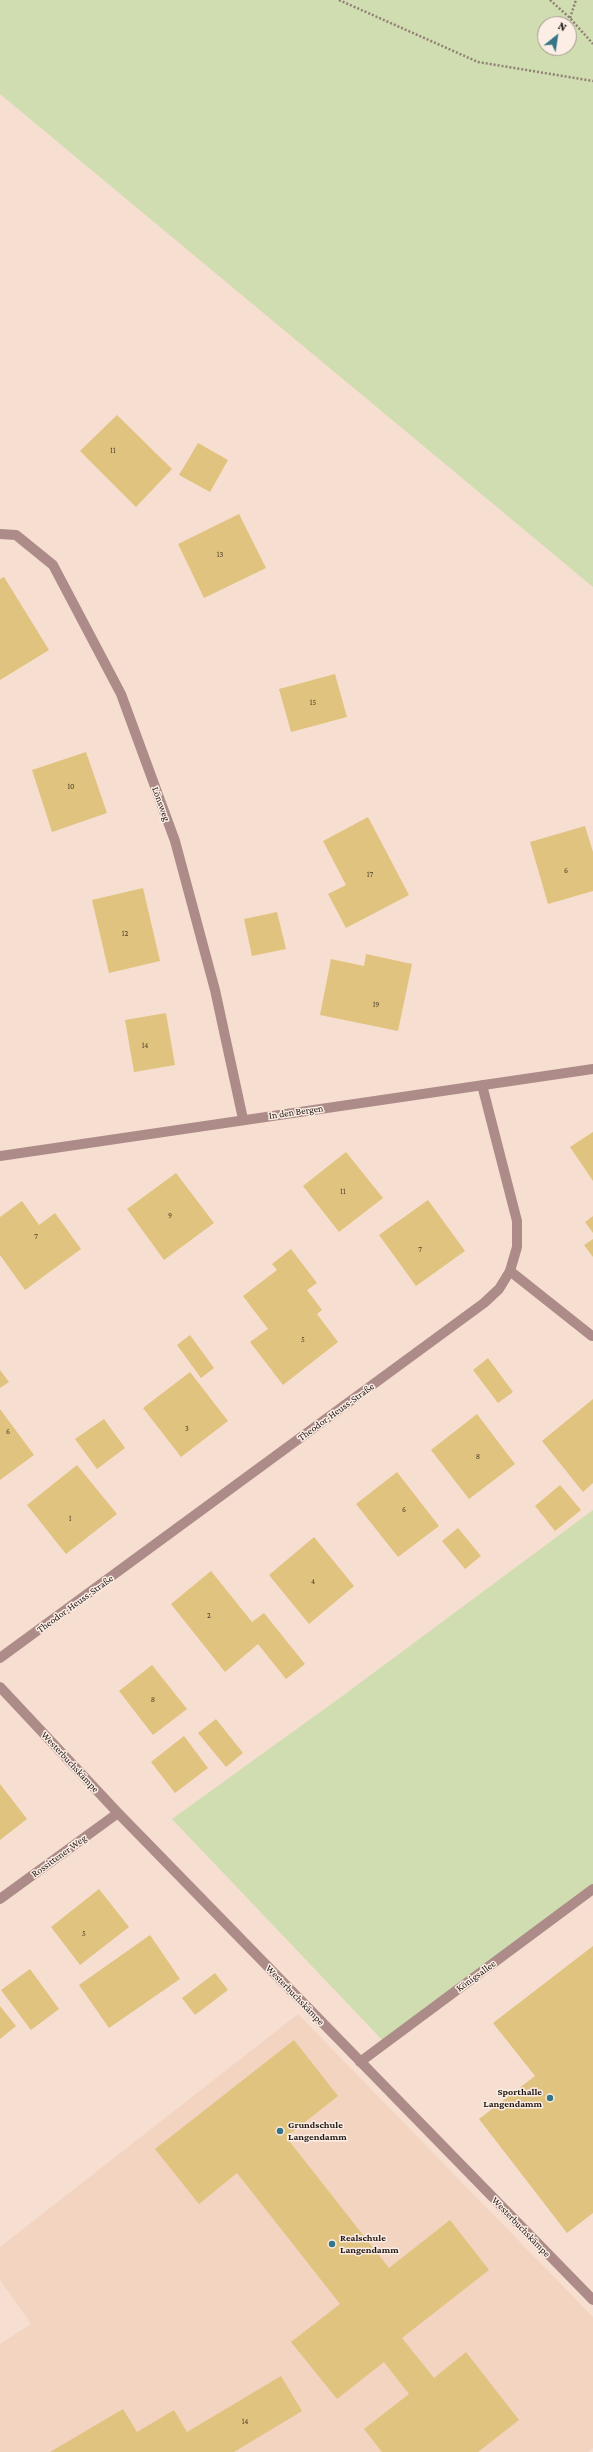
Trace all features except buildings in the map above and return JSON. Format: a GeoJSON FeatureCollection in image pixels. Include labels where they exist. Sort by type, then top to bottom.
{"type":"FeatureCollection","features":[{"type":"Feature","properties":{"kind":"street","name":"Lönsweg"},"geometry":{"type":"LineString","coordinates":[[0,534],[16,535],[53,565],[121,694],[175,841],[215,990],[243,1119]]}},
{"type":"Feature","properties":{"kind":"street","name":"In den Bergen"},"geometry":{"type":"LineString","coordinates":[[0,1156],[243,1119],[593,1069]]}},
{"type":"Feature","properties":{"kind":"street","name":"Theodor-Heuss-Straße"},"geometry":{"type":"LineString","coordinates":[[0,1658],[484,1303],[499,1288],[510,1271],[517,1247],[517,1220],[482,1085]]}},
{"type":"Feature","properties":{"kind":"street"},"geometry":{"type":"LineString","coordinates":[[510,1271],[592,1336]]}},
{"type":"Feature","properties":{"kind":"street","name":"Westerbuchskämpe"},"geometry":{"type":"LineString","coordinates":[[0,1687],[118,1813],[593,2300]]}},
{"type":"Feature","properties":{"kind":"street","name":"Rossittener Weg"},"geometry":{"type":"LineString","coordinates":[[0,1899],[118,1813]]}},
{"type":"Feature","properties":{"kind":"street","name":"Königsallee"},"geometry":{"type":"LineString","coordinates":[[360,2062],[593,1889]]}},
{"type":"Feature","properties":{"kind":"path"},"geometry":{"type":"LineString","coordinates":[[339,0],[478,62],[593,81]]}},
{"type":"Feature","properties":{"kind":"path"},"geometry":{"type":"LineString","coordinates":[[550,0],[568,16]]}},
{"type":"Feature","properties":{"kind":"path"},"geometry":{"type":"LineString","coordinates":[[571,16],[576,0]]}},
{"type":"Feature","properties":{"kind":"path"},"geometry":{"type":"LineString","coordinates":[[577,26],[593,44]]}},
{"type":"Feature","properties":{"kind":"shaded area","name":"Grundschule Langendamm"},"geometry":{"type":"Polygon","coordinates":[[[298,2014],[593,2317],[593,2448],[588,2452],[0,2452],[0,2344],[31,2324],[0,2280],[0,2247],[298,2014]]]}},
{"type":"Feature","properties":{"kind":"green space"},"geometry":{"type":"Polygon","coordinates":[[[0,0],[593,0],[593,587],[0,94],[0,0]]]}},
{"type":"Feature","properties":{"kind":"green space"},"geometry":{"type":"Polygon","coordinates":[[[593,1510],[593,1889],[385,2043],[172,1819],[341,1697],[593,1510]]]}},
{"type":"Feature","properties":{"kind":"place","name":"Sporthalle Langendamm"},"geometry":{"type":"Point","coordinates":[550,2098]}},
{"type":"Feature","properties":{"kind":"place","name":"Grundschule Langendamm"},"geometry":{"type":"Point","coordinates":[280,2131]}},
{"type":"Feature","properties":{"kind":"place","name":"Realschule Langendamm"},"geometry":{"type":"Point","coordinates":[332,2244]}}]}
